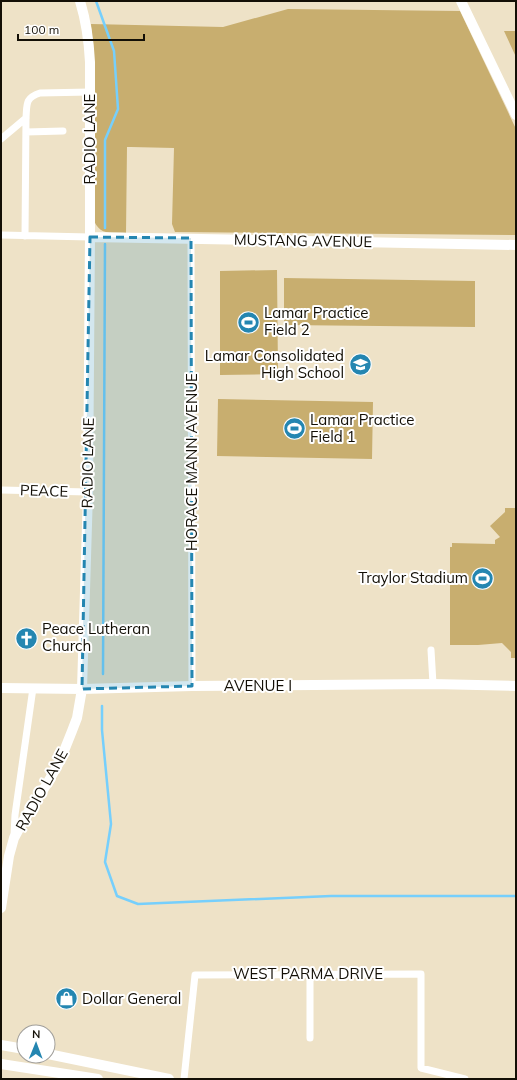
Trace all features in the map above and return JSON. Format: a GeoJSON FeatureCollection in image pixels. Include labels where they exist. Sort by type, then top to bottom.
{"type":"FeatureCollection","features":[{"type":"Feature","properties":{"kind":"street","name":"RADIO LANE"},"geometry":{"type":"LineString","coordinates":[[1,908],[9,856],[14,838],[27,814],[60,762],[75,724],[82,689],[88,492],[90,62],[88,34],[80,1]]}},
{"type":"Feature","properties":{"kind":"street"},"geometry":{"type":"LineString","coordinates":[[461,1],[516,115]]}},
{"type":"Feature","properties":{"kind":"street"},"geometry":{"type":"LineString","coordinates":[[25,236],[26,118],[28,100],[32,95],[40,93],[90,92]]}},
{"type":"Feature","properties":{"kind":"street"},"geometry":{"type":"LineString","coordinates":[[1,139],[26,118]]}},
{"type":"Feature","properties":{"kind":"street"},"geometry":{"type":"LineString","coordinates":[[26,132],[63,132]]}},
{"type":"Feature","properties":{"kind":"street"},"geometry":{"type":"LineString","coordinates":[[1,235],[90,236]]}},
{"type":"Feature","properties":{"kind":"street","name":"MUSTANG AVENUE"},"geometry":{"type":"LineString","coordinates":[[90,236],[516,245]]}},
{"type":"Feature","properties":{"kind":"street","name":"HORACE MANN AVENUE"},"geometry":{"type":"LineString","coordinates":[[191,238],[192,686]]}},
{"type":"Feature","properties":{"kind":"street","name":"PEACE"},"geometry":{"type":"LineString","coordinates":[[1,490],[88,492]]}},
{"type":"Feature","properties":{"kind":"street"},"geometry":{"type":"LineString","coordinates":[[431,650],[432,684]]}},
{"type":"Feature","properties":{"kind":"street","name":"AVENUE I"},"geometry":{"type":"LineString","coordinates":[[1,688],[82,689],[192,686],[432,684],[516,686]]}},
{"type":"Feature","properties":{"kind":"street"},"geometry":{"type":"LineString","coordinates":[[14,838],[15,815],[33,688]]}},
{"type":"Feature","properties":{"kind":"street"},"geometry":{"type":"LineString","coordinates":[[310,974],[310,1038]]}},
{"type":"Feature","properties":{"kind":"street","name":"WEST PARMA DRIVE"},"geometry":{"type":"LineString","coordinates":[[184,1079],[195,975],[421,974],[421,1068],[465,1079]]}},
{"type":"Feature","properties":{"kind":"street"},"geometry":{"type":"LineString","coordinates":[[1,1045],[16,1048]]}},
{"type":"Feature","properties":{"kind":"street"},"geometry":{"type":"LineString","coordinates":[[56,1056],[169,1079]]}},
{"type":"Feature","properties":{"kind":"street"},"geometry":{"type":"LineString","coordinates":[[1,1064],[98,1079]]}},
{"type":"Feature","properties":{"kind":"highlighted area"},"geometry":{"type":"Polygon","coordinates":[[[90,237],[191,238],[192,686],[82,689],[90,237]]]}},
{"type":"Feature","properties":{"kind":"shaded area"},"geometry":{"type":"Polygon","coordinates":[[[288,9],[460,11],[516,129],[516,235],[175,232],[172,224],[174,148],[131,147],[127,147],[126,233],[111,233],[100,229],[94,221],[95,77],[91,24],[223,27],[288,9]]]}},
{"type":"Feature","properties":{"kind":"shaded area"},"geometry":{"type":"Polygon","coordinates":[[[504,31],[516,31],[516,57],[504,31]]]}},
{"type":"Feature","properties":{"kind":"shaded area","name":"Lamar Practice Field 2"},"geometry":{"type":"Polygon","coordinates":[[[277,270],[278,374],[220,375],[220,271],[277,270]]]}},
{"type":"Feature","properties":{"kind":"shaded area"},"geometry":{"type":"Polygon","coordinates":[[[284,278],[475,281],[475,327],[284,325],[284,278]]]}},
{"type":"Feature","properties":{"kind":"shaded area","name":"Lamar Practice Field 1"},"geometry":{"type":"Polygon","coordinates":[[[218,399],[373,402],[372,459],[217,456],[218,399]]]}},
{"type":"Feature","properties":{"kind":"shaded area","name":"Traylor Stadium"},"geometry":{"type":"Polygon","coordinates":[[[505,508],[516,508],[516,658],[511,658],[511,652],[502,643],[450,645],[450,547],[452,547],[452,543],[495,544],[495,540],[500,537],[490,526],[505,512],[505,508]]]}},
{"type":"Feature","properties":{"kind":"waterway"},"geometry":{"type":"LineString","coordinates":[[96,1],[114,51],[118,109],[105,140],[105,228]]}},
{"type":"Feature","properties":{"kind":"waterway"},"geometry":{"type":"LineString","coordinates":[[103,674],[105,244]]}},
{"type":"Feature","properties":{"kind":"waterway"},"geometry":{"type":"LineString","coordinates":[[102,706],[102,730],[111,824],[105,862],[117,896],[138,904],[331,896],[516,896]]}},
{"type":"Feature","properties":{"kind":"place","name":"Lamar Practice Field 2"},"geometry":{"type":"Point","coordinates":[249,322]}},
{"type":"Feature","properties":{"kind":"place","name":"Lamar Consolidated High School"},"geometry":{"type":"Point","coordinates":[360,365]}},
{"type":"Feature","properties":{"kind":"place","name":"Lamar Practice Field 1"},"geometry":{"type":"Point","coordinates":[295,429]}},
{"type":"Feature","properties":{"kind":"place","name":"Traylor Stadium"},"geometry":{"type":"Point","coordinates":[483,578]}},
{"type":"Feature","properties":{"kind":"place","name":"Peace Lutheran Church"},"geometry":{"type":"Point","coordinates":[27,638]}},
{"type":"Feature","properties":{"kind":"place","name":"Dollar General"},"geometry":{"type":"Point","coordinates":[67,999]}}]}
